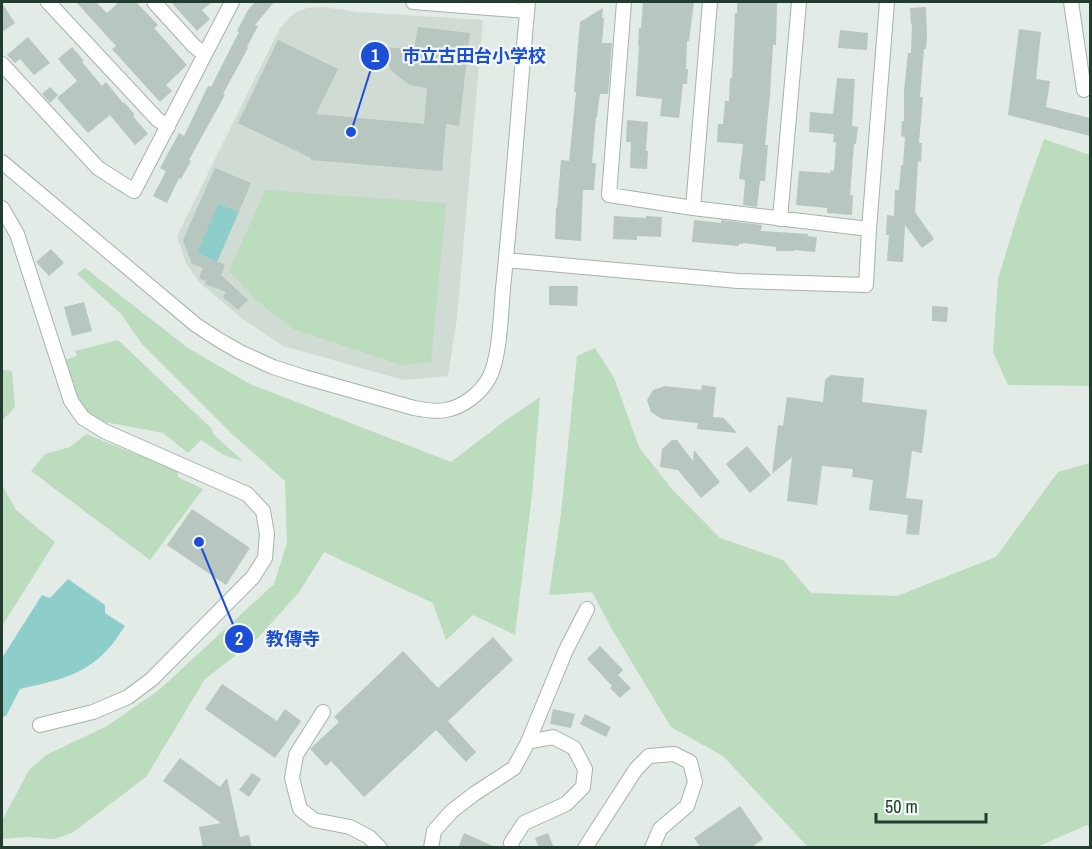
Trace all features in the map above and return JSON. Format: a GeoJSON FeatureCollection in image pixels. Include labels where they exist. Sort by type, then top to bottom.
{"type":"FeatureCollection","features":[{"type":"Feature","properties":{"kind":"street"},"geometry":{"type":"LineString","coordinates":[[48,2],[157,119],[168,127]]}},
{"type":"Feature","properties":{"kind":"street"},"geometry":{"type":"LineString","coordinates":[[154,2],[204,54]]}},
{"type":"Feature","properties":{"kind":"street"},"geometry":{"type":"LineString","coordinates":[[2,64],[98,168],[134,191],[232,2]]}},
{"type":"Feature","properties":{"kind":"street"},"geometry":{"type":"LineString","coordinates":[[2,162],[196,325],[240,352],[284,370],[414,408],[430,411],[448,410],[466,402],[479,392],[489,378],[495,361],[506,260],[527,6],[413,2]]}},
{"type":"Feature","properties":{"kind":"street"},"geometry":{"type":"LineString","coordinates":[[624,2],[609,195],[693,208],[869,229]]}},
{"type":"Feature","properties":{"kind":"street"},"geometry":{"type":"LineString","coordinates":[[693,208],[710,2]]}},
{"type":"Feature","properties":{"kind":"street"},"geometry":{"type":"LineString","coordinates":[[780,219],[799,2]]}},
{"type":"Feature","properties":{"kind":"street"},"geometry":{"type":"LineString","coordinates":[[506,260],[738,281],[866,285],[887,2]]}},
{"type":"Feature","properties":{"kind":"street"},"geometry":{"type":"LineString","coordinates":[[1071,2],[1084,90]]}},
{"type":"Feature","properties":{"kind":"street"},"geometry":{"type":"LineString","coordinates":[[2,208],[17,234],[70,400],[84,418],[104,431],[247,494],[263,511],[267,534],[265,558],[253,577],[152,679],[128,697],[93,712],[40,725]]}},
{"type":"Feature","properties":{"kind":"street"},"geometry":{"type":"LineString","coordinates":[[431,848],[434,831],[452,811],[514,768],[528,742],[566,650],[587,609]]}},
{"type":"Feature","properties":{"kind":"street"},"geometry":{"type":"LineString","coordinates":[[323,712],[296,755],[292,778],[300,809],[314,820],[350,827],[369,837],[380,848]]}},
{"type":"Feature","properties":{"kind":"street"},"geometry":{"type":"LineString","coordinates":[[512,848],[511,843],[524,823],[566,804],[583,786],[585,769],[574,748],[553,737],[528,742]]}},
{"type":"Feature","properties":{"kind":"street"},"geometry":{"type":"LineString","coordinates":[[585,848],[636,769],[650,756],[674,754],[690,762],[695,782],[687,806],[660,829],[652,848]]}},
{"type":"Feature","properties":{"kind":"shaded area"},"geometry":{"type":"Polygon","coordinates":[[[323,7],[358,12],[483,20],[457,318],[448,376],[404,380],[283,346],[240,317],[199,282],[186,263],[177,236],[280,28],[298,11],[323,7]]]}},
{"type":"Feature","properties":{"kind":"green space"},"geometry":{"type":"Polygon","coordinates":[[[1044,139],[1090,155],[1090,386],[1008,385],[993,352],[998,279],[1044,139]]]}},
{"type":"Feature","properties":{"kind":"green space"},"geometry":{"type":"Polygon","coordinates":[[[265,190],[446,203],[431,362],[401,365],[293,329],[256,300],[229,271],[265,190]]]}},
{"type":"Feature","properties":{"kind":"green space"},"geometry":{"type":"Polygon","coordinates":[[[85,268],[188,348],[250,384],[451,462],[540,397],[532,495],[515,635],[473,615],[446,640],[433,603],[324,552],[300,591],[258,638],[205,679],[146,777],[72,833],[54,839],[27,837],[2,839],[2,821],[29,770],[46,755],[107,726],[159,690],[274,584],[287,543],[285,481],[233,435],[142,344],[121,314],[77,274],[85,268]]]}},
{"type":"Feature","properties":{"kind":"green space"},"geometry":{"type":"Polygon","coordinates":[[[118,340],[244,462],[224,455],[201,440],[188,453],[163,433],[105,422],[84,412],[70,392],[61,361],[77,356],[75,351],[118,340]]]}},
{"type":"Feature","properties":{"kind":"green space"},"geometry":{"type":"Polygon","coordinates":[[[595,348],[614,378],[639,447],[672,489],[720,538],[783,560],[811,593],[897,596],[996,557],[1058,472],[1090,463],[1090,827],[1087,825],[1037,847],[808,847],[723,756],[671,727],[592,592],[549,595],[561,514],[577,356],[595,348]]]}},
{"type":"Feature","properties":{"kind":"green space"},"geometry":{"type":"Polygon","coordinates":[[[2,370],[12,371],[15,407],[2,421],[2,370]]]}},
{"type":"Feature","properties":{"kind":"green space"},"geometry":{"type":"Polygon","coordinates":[[[86,434],[178,471],[178,477],[203,489],[150,560],[31,471],[45,454],[70,447],[86,434]]]}},
{"type":"Feature","properties":{"kind":"green space"},"geometry":{"type":"Polygon","coordinates":[[[2,485],[16,510],[55,542],[2,626],[2,485]]]}},
{"type":"Feature","properties":{"kind":"water"},"geometry":{"type":"Polygon","coordinates":[[[209,199],[239,212],[217,262],[197,253],[209,199]]]}},
{"type":"Feature","properties":{"kind":"water"},"geometry":{"type":"Polygon","coordinates":[[[68,579],[105,605],[105,613],[125,626],[110,646],[89,666],[68,676],[20,689],[6,716],[2,717],[2,658],[42,595],[50,598],[68,579]]]}},
{"type":"Feature","properties":{"kind":"building"},"geometry":{"type":"Polygon","coordinates":[[[76,2],[96,2],[107,13],[119,2],[136,2],[158,25],[154,28],[187,65],[166,85],[172,91],[160,102],[112,49],[116,46],[76,2]]]}},
{"type":"Feature","properties":{"kind":"building"},"geometry":{"type":"Polygon","coordinates":[[[171,2],[212,2],[202,10],[210,19],[197,31],[171,2]]]}},
{"type":"Feature","properties":{"kind":"building"},"geometry":{"type":"Polygon","coordinates":[[[255,2],[274,2],[255,25],[258,26],[223,94],[225,95],[167,203],[153,196],[166,171],[160,168],[179,133],[184,136],[208,86],[211,87],[239,32],[237,31],[248,10],[255,2]]]}},
{"type":"Feature","properties":{"kind":"building"},"geometry":{"type":"Polygon","coordinates":[[[643,2],[694,2],[689,41],[687,41],[687,84],[683,84],[679,118],[660,116],[662,99],[636,96],[639,28],[641,28],[643,2]]]}},
{"type":"Feature","properties":{"kind":"building"},"geometry":{"type":"Polygon","coordinates":[[[737,2],[777,2],[776,45],[773,45],[765,145],[768,145],[765,181],[760,181],[757,207],[743,205],[745,180],[739,179],[743,144],[717,142],[718,124],[723,124],[725,101],[729,101],[737,2]]]}},
{"type":"Feature","properties":{"kind":"building"},"geometry":{"type":"Polygon","coordinates":[[[2,3],[15,23],[2,32],[2,3]]]}},
{"type":"Feature","properties":{"kind":"building"},"geometry":{"type":"Polygon","coordinates":[[[926,7],[926,49],[924,49],[920,97],[923,97],[919,143],[922,143],[921,162],[918,161],[915,212],[934,239],[922,248],[905,225],[903,262],[887,261],[889,235],[886,235],[887,215],[894,216],[895,190],[899,190],[901,165],[903,165],[905,137],[901,136],[908,53],[911,53],[910,8],[926,7]]]}},
{"type":"Feature","properties":{"kind":"building"},"geometry":{"type":"Polygon","coordinates":[[[603,8],[602,43],[612,43],[608,94],[600,94],[596,117],[592,163],[596,163],[594,190],[583,190],[581,241],[555,239],[561,160],[569,161],[580,22],[603,8]]]}},
{"type":"Feature","properties":{"kind":"building"},"geometry":{"type":"Polygon","coordinates":[[[418,27],[470,33],[459,126],[446,124],[442,171],[311,160],[238,123],[278,40],[338,69],[316,114],[424,124],[427,88],[410,85],[390,69],[386,47],[414,50],[418,27]]]}},
{"type":"Feature","properties":{"kind":"building"},"geometry":{"type":"Polygon","coordinates":[[[1019,29],[1041,32],[1036,79],[1050,81],[1046,107],[1090,118],[1090,136],[1008,115],[1019,29]]]}},
{"type":"Feature","properties":{"kind":"building"},"geometry":{"type":"Polygon","coordinates":[[[840,30],[868,33],[867,50],[838,48],[840,30]]]}},
{"type":"Feature","properties":{"kind":"building"},"geometry":{"type":"Polygon","coordinates":[[[28,37],[50,63],[34,75],[20,59],[15,63],[7,55],[28,37]]]}},
{"type":"Feature","properties":{"kind":"building"},"geometry":{"type":"Polygon","coordinates":[[[72,47],[102,86],[106,82],[135,115],[133,116],[148,134],[135,145],[110,115],[88,133],[57,98],[77,81],[58,59],[72,47]]]}},
{"type":"Feature","properties":{"kind":"building"},"geometry":{"type":"Polygon","coordinates":[[[837,78],[855,79],[852,126],[858,127],[856,144],[854,144],[850,195],[853,195],[852,215],[827,213],[827,208],[796,205],[799,171],[830,173],[831,170],[834,171],[836,142],[833,142],[834,134],[809,132],[810,112],[833,114],[837,78]]]}},
{"type":"Feature","properties":{"kind":"building"},"geometry":{"type":"Polygon","coordinates":[[[50,87],[58,95],[50,103],[42,94],[50,87]]]}},
{"type":"Feature","properties":{"kind":"building"},"geometry":{"type":"Polygon","coordinates":[[[627,120],[648,122],[647,169],[630,168],[631,142],[626,142],[627,120]]]}},
{"type":"Feature","properties":{"kind":"building"},"geometry":{"type":"Polygon","coordinates":[[[215,168],[251,183],[239,212],[219,203],[197,253],[225,265],[221,275],[248,300],[238,310],[223,297],[226,292],[205,284],[206,281],[199,278],[203,268],[192,264],[183,240],[215,168]]]}},
{"type":"Feature","properties":{"kind":"building"},"geometry":{"type":"Polygon","coordinates":[[[614,216],[662,217],[661,237],[637,236],[637,240],[613,239],[614,216]]]}},
{"type":"Feature","properties":{"kind":"building"},"geometry":{"type":"Polygon","coordinates":[[[694,220],[721,223],[721,220],[762,225],[761,231],[808,234],[808,236],[817,237],[815,252],[776,251],[776,247],[743,243],[739,246],[692,242],[694,220]]]}},
{"type":"Feature","properties":{"kind":"building"},"geometry":{"type":"Polygon","coordinates":[[[51,249],[64,263],[49,276],[36,262],[51,249]]]}},
{"type":"Feature","properties":{"kind":"building"},"geometry":{"type":"Polygon","coordinates":[[[549,286],[578,286],[577,306],[549,305],[549,286]]]}},
{"type":"Feature","properties":{"kind":"building"},"geometry":{"type":"Polygon","coordinates":[[[84,302],[92,331],[72,336],[64,307],[84,302]]]}},
{"type":"Feature","properties":{"kind":"building"},"geometry":{"type":"Polygon","coordinates":[[[932,306],[948,307],[947,322],[932,321],[932,306]]]}},
{"type":"Feature","properties":{"kind":"building"},"geometry":{"type":"Polygon","coordinates":[[[831,375],[864,378],[862,402],[927,410],[922,453],[912,451],[906,498],[923,500],[919,535],[906,534],[908,515],[869,510],[873,480],[852,477],[853,469],[822,466],[817,505],[787,501],[792,457],[772,474],[778,425],[783,426],[787,397],[823,402],[825,380],[831,375]]]}},
{"type":"Feature","properties":{"kind":"building"},"geometry":{"type":"Polygon","coordinates":[[[702,385],[716,387],[713,417],[724,418],[737,433],[697,429],[698,423],[662,419],[651,412],[647,400],[653,390],[665,386],[701,390],[702,385]]]}},
{"type":"Feature","properties":{"kind":"building"},"geometry":{"type":"Polygon","coordinates":[[[672,440],[677,440],[693,461],[694,450],[720,482],[701,498],[678,470],[660,467],[662,449],[672,440]]]}},
{"type":"Feature","properties":{"kind":"building"},"geometry":{"type":"Polygon","coordinates":[[[747,446],[771,475],[750,493],[726,464],[747,446]]]}},
{"type":"Feature","properties":{"kind":"building"},"geometry":{"type":"Polygon","coordinates":[[[192,509],[250,548],[226,585],[167,545],[192,509]]]}},
{"type":"Feature","properties":{"kind":"building"},"geometry":{"type":"Polygon","coordinates":[[[493,637],[513,660],[448,721],[476,752],[466,762],[436,730],[364,797],[331,761],[326,766],[310,749],[339,722],[334,717],[403,651],[438,688],[493,637]]]}},
{"type":"Feature","properties":{"kind":"building"},"geometry":{"type":"Polygon","coordinates":[[[600,646],[623,670],[618,675],[631,688],[620,698],[587,659],[600,646]]]}},
{"type":"Feature","properties":{"kind":"building"},"geometry":{"type":"Polygon","coordinates":[[[222,684],[277,721],[285,709],[301,721],[275,758],[205,709],[222,684]]]}},
{"type":"Feature","properties":{"kind":"building"},"geometry":{"type":"Polygon","coordinates":[[[553,709],[575,714],[571,728],[550,724],[553,709]]]}},
{"type":"Feature","properties":{"kind":"building"},"geometry":{"type":"Polygon","coordinates":[[[585,714],[611,727],[606,737],[580,724],[585,714]]]}},
{"type":"Feature","properties":{"kind":"building"},"geometry":{"type":"Polygon","coordinates":[[[180,758],[220,787],[227,778],[240,837],[249,835],[252,848],[203,848],[199,827],[221,823],[163,781],[180,758]]]}},
{"type":"Feature","properties":{"kind":"building"},"geometry":{"type":"Polygon","coordinates":[[[252,773],[261,779],[249,797],[239,790],[252,773]]]}},
{"type":"Feature","properties":{"kind":"building"},"geometry":{"type":"Polygon","coordinates":[[[740,806],[763,839],[750,848],[701,848],[694,838],[740,806]]]}},
{"type":"Feature","properties":{"kind":"building"},"geometry":{"type":"Polygon","coordinates":[[[464,833],[497,848],[458,848],[464,833]]]}},
{"type":"Feature","properties":{"kind":"building"},"geometry":{"type":"Polygon","coordinates":[[[548,833],[554,848],[539,848],[535,838],[548,833]]]}},
{"type":"Feature","properties":{"kind":"place","name":"市立古田台小学校"},"geometry":{"type":"Point","coordinates":[351,132]}},
{"type":"Feature","properties":{"kind":"place","name":"教傳寺"},"geometry":{"type":"Point","coordinates":[199,542]}}]}
